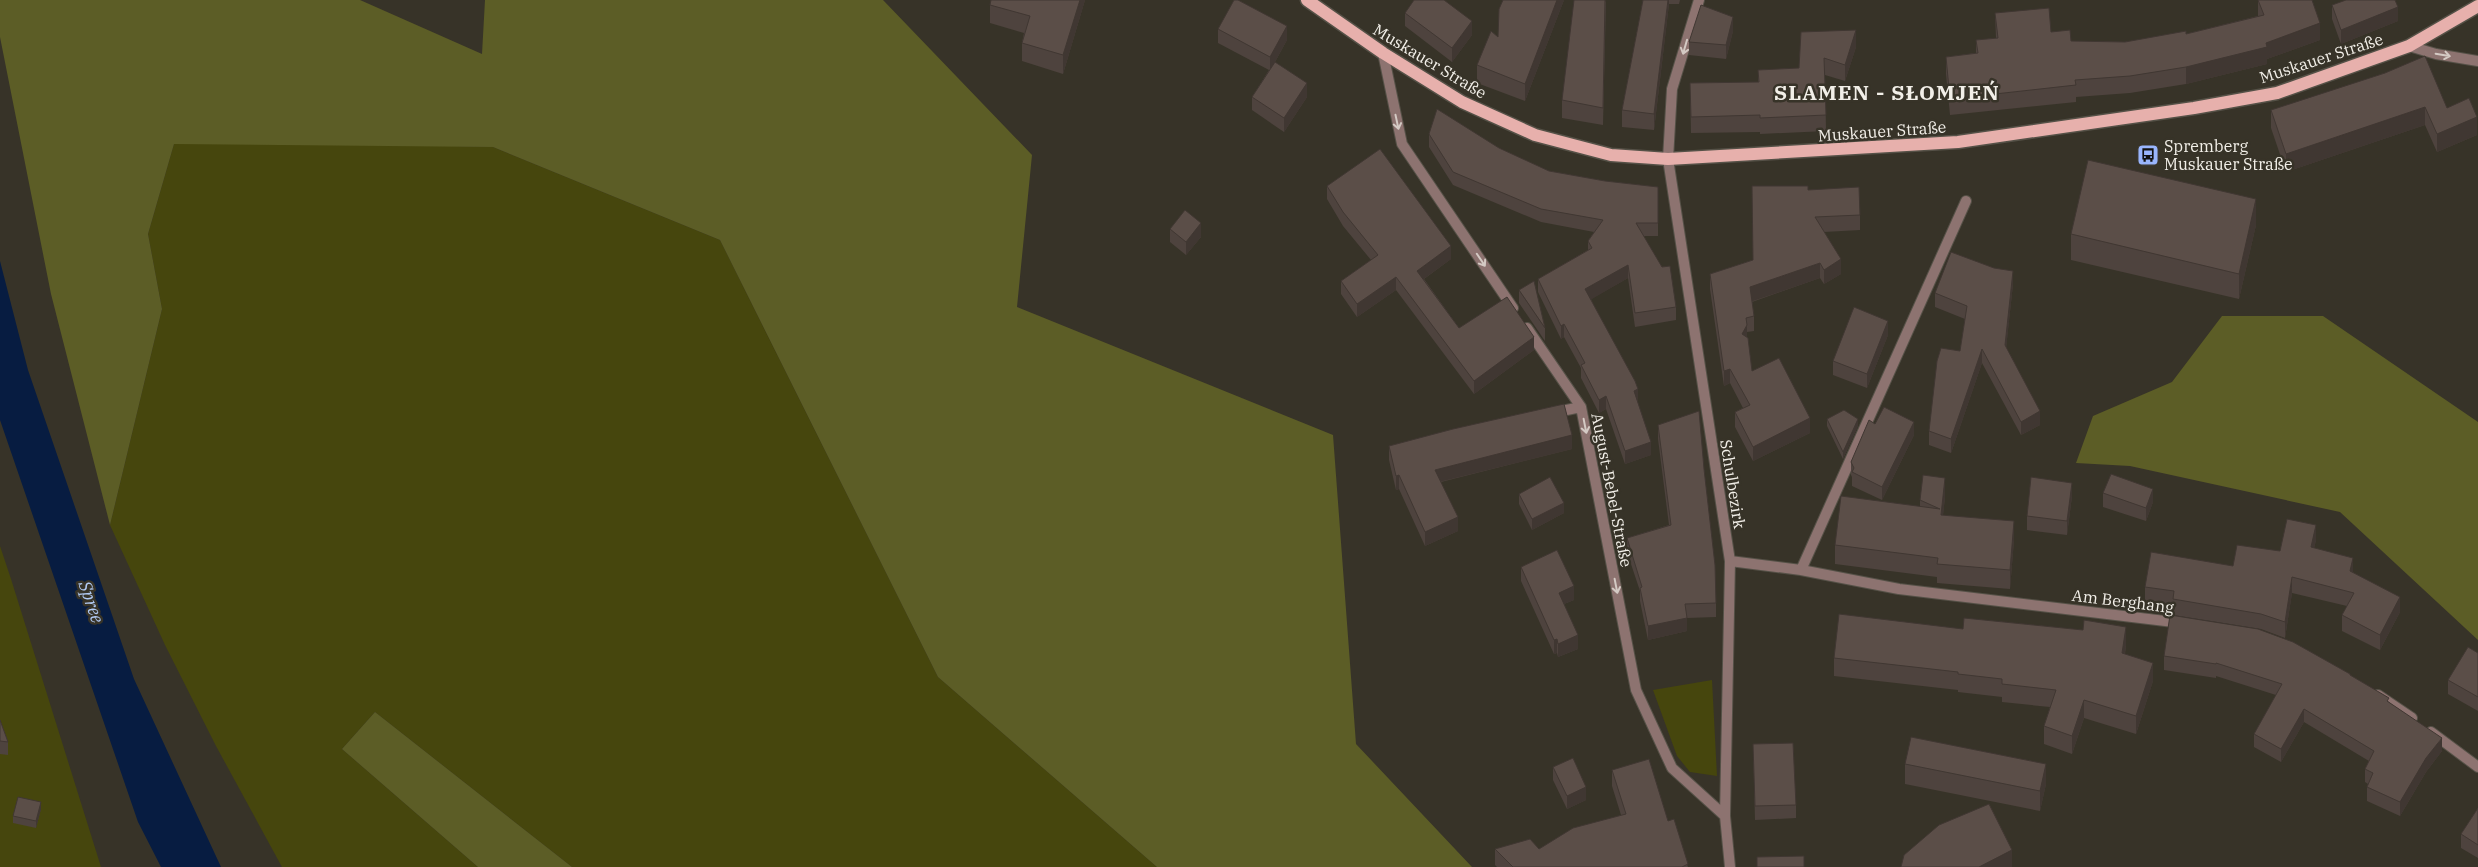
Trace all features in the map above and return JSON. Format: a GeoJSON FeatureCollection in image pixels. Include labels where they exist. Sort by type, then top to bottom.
{"type":"FeatureCollection","features":[{"type":"Feature","properties":{"kind":"main road","name":"Muskauer Straße"},"geometry":{"type":"LineString","coordinates":[[1307,0],[1383,53],[1462,102],[1535,135],[1612,155],[1668,159],[1894,147],[2031,133],[2276,93],[2409,46],[2478,6]]}},
{"type":"Feature","properties":{"kind":"street","name":"Schulbezirk"},"geometry":{"type":"LineString","coordinates":[[1699,0],[1672,90],[1668,159],[1730,561],[1725,816]]}},
{"type":"Feature","properties":{"kind":"street"},"geometry":{"type":"LineString","coordinates":[[2409,46],[2436,54],[2478,61]]}},
{"type":"Feature","properties":{"kind":"street","name":"August-Bebel-Straße"},"geometry":{"type":"LineString","coordinates":[[1383,53],[1402,144],[1581,407],[1636,690],[1672,768],[1725,816]]}},
{"type":"Feature","properties":{"kind":"street"},"geometry":{"type":"LineString","coordinates":[[1801,570],[1966,201]]}},
{"type":"Feature","properties":{"kind":"street"},"geometry":{"type":"LineString","coordinates":[[1542,415],[1581,407]]}},
{"type":"Feature","properties":{"kind":"street","name":"Am Berghang"},"geometry":{"type":"LineString","coordinates":[[1730,561],[1801,570],[1899,589],[2188,624]]}},
{"type":"Feature","properties":{"kind":"street"},"geometry":{"type":"LineString","coordinates":[[2366,688],[2390,702],[2478,767]]}},
{"type":"Feature","properties":{"kind":"street"},"geometry":{"type":"LineString","coordinates":[[1725,816],[1730,867]]}},
{"type":"Feature","properties":{"kind":"shaded area"},"geometry":{"type":"Polygon","coordinates":[[[0,0],[360,0],[482,54],[485,0],[883,0],[1032,155],[1017,307],[1333,435],[1356,744],[1472,867],[1157,867],[938,677],[720,240],[493,147],[174,144],[148,234],[162,309],[110,525],[51,294],[0,37],[0,0]]]}},
{"type":"Feature","properties":{"kind":"shaded area"},"geometry":{"type":"Polygon","coordinates":[[[297,142],[493,147],[720,240],[938,677],[1157,867],[572,867],[375,712],[342,749],[478,867],[282,867],[216,746],[165,645],[110,525],[162,309],[148,234],[174,144],[297,142]]]}},
{"type":"Feature","properties":{"kind":"shaded area"},"geometry":{"type":"Polygon","coordinates":[[[2222,316],[2323,316],[2478,422],[2478,640],[2340,512],[2130,466],[2076,463],[2093,416],[2172,382],[2222,316]]]}},
{"type":"Feature","properties":{"kind":"shaded area"},"geometry":{"type":"Polygon","coordinates":[[[0,546],[11,579],[101,867],[0,867],[0,546]]]}},
{"type":"Feature","properties":{"kind":"shaded area"},"geometry":{"type":"Polygon","coordinates":[[[1712,680],[1717,776],[1690,772],[1677,756],[1653,690],[1712,680]]]}},
{"type":"Feature","properties":{"kind":"shaded area"},"geometry":{"type":"Polygon","coordinates":[[[375,712],[572,867],[478,867],[342,749],[375,712]]]}},
{"type":"Feature","properties":{"kind":"water","name":"Spree"},"geometry":{"type":"Polygon","coordinates":[[[0,261],[28,370],[134,679],[221,867],[161,867],[138,822],[0,420],[0,261]]]}},
{"type":"Feature","properties":{"kind":"building"},"geometry":{"type":"Polygon","coordinates":[[[991,0],[1080,0],[1063,55],[1022,43],[1030,16],[990,5],[991,0]]]}},
{"type":"Feature","properties":{"kind":"building"},"geometry":{"type":"Polygon","coordinates":[[[1234,0],[1238,0],[1287,26],[1270,57],[1218,29],[1234,0]]]}},
{"type":"Feature","properties":{"kind":"building"},"geometry":{"type":"Polygon","coordinates":[[[1414,0],[1444,0],[1472,21],[1452,48],[1405,13],[1414,0]]]}},
{"type":"Feature","properties":{"kind":"building"},"geometry":{"type":"Polygon","coordinates":[[[1503,0],[1557,0],[1525,84],[1477,65],[1491,31],[1498,37],[1499,9],[1503,0]]]}},
{"type":"Feature","properties":{"kind":"building"},"geometry":{"type":"Polygon","coordinates":[[[1574,0],[1605,0],[1603,108],[1562,100],[1574,0]]]}},
{"type":"Feature","properties":{"kind":"building"},"geometry":{"type":"Polygon","coordinates":[[[1643,0],[1668,0],[1654,114],[1622,110],[1643,0]]]}},
{"type":"Feature","properties":{"kind":"building"},"geometry":{"type":"Polygon","coordinates":[[[2258,0],[2312,0],[2320,23],[2266,43],[2267,47],[2186,67],[2130,76],[2075,80],[2076,85],[1950,99],[1946,57],[1978,53],[1976,40],[1998,38],[1995,13],[2049,8],[2051,32],[2070,30],[2071,41],[2125,42],[2186,31],[2186,34],[2264,15],[2258,0]]]}},
{"type":"Feature","properties":{"kind":"building"},"geometry":{"type":"Polygon","coordinates":[[[2346,0],[2395,0],[2398,7],[2341,30],[2332,5],[2346,0]]]}},
{"type":"Feature","properties":{"kind":"building"},"geometry":{"type":"Polygon","coordinates":[[[1701,5],[1733,17],[1726,45],[1689,42],[1701,5]]]}},
{"type":"Feature","properties":{"kind":"building"},"geometry":{"type":"Polygon","coordinates":[[[1856,30],[1845,65],[1824,58],[1826,115],[1760,118],[1760,115],[1691,117],[1690,83],[1759,82],[1758,70],[1799,68],[1801,32],[1856,30]]]}},
{"type":"Feature","properties":{"kind":"building"},"geometry":{"type":"Polygon","coordinates":[[[2425,56],[2447,108],[2469,98],[2477,117],[2437,134],[2425,107],[2286,154],[2271,110],[2385,73],[2425,56]]]}},
{"type":"Feature","properties":{"kind":"building"},"geometry":{"type":"Polygon","coordinates":[[[1275,62],[1307,83],[1284,118],[1252,97],[1275,62]]]}},
{"type":"Feature","properties":{"kind":"building"},"geometry":{"type":"Polygon","coordinates":[[[1437,109],[1499,148],[1549,171],[1605,181],[1658,187],[1658,223],[1636,223],[1662,267],[1670,266],[1676,307],[1635,313],[1628,265],[1585,289],[1635,381],[1638,389],[1634,391],[1651,442],[1625,451],[1606,396],[1599,400],[1581,365],[1585,363],[1564,324],[1561,326],[1538,279],[1592,248],[1588,241],[1603,220],[1541,209],[1453,172],[1429,134],[1437,109]]]}},
{"type":"Feature","properties":{"kind":"building"},"geometry":{"type":"Polygon","coordinates":[[[1380,149],[1451,246],[1417,271],[1459,328],[1507,297],[1534,337],[1474,381],[1396,277],[1357,304],[1341,281],[1378,255],[1343,212],[1327,186],[1380,149]]]}},
{"type":"Feature","properties":{"kind":"building"},"geometry":{"type":"Polygon","coordinates":[[[2088,160],[2256,199],[2239,274],[2071,234],[2088,160]]]}},
{"type":"Feature","properties":{"kind":"building"},"geometry":{"type":"Polygon","coordinates":[[[1752,186],[1808,186],[1808,190],[1859,187],[1860,215],[1815,217],[1841,259],[1824,270],[1820,263],[1750,287],[1754,316],[1746,318],[1747,325],[1742,334],[1748,338],[1752,371],[1779,358],[1810,418],[1753,447],[1735,412],[1750,405],[1730,369],[1724,371],[1710,274],[1753,260],[1752,186]]]}},
{"type":"Feature","properties":{"kind":"building"},"geometry":{"type":"Polygon","coordinates":[[[1185,210],[1201,223],[1186,242],[1170,229],[1185,210]]]}},
{"type":"Feature","properties":{"kind":"building"},"geometry":{"type":"Polygon","coordinates":[[[1951,252],[1994,268],[2013,271],[2005,345],[2040,411],[2021,422],[1982,349],[1951,439],[1929,431],[1937,361],[1941,348],[1960,351],[1967,306],[1935,293],[1951,252]]]}},
{"type":"Feature","properties":{"kind":"building"},"geometry":{"type":"Polygon","coordinates":[[[1534,281],[1545,328],[1519,290],[1534,281]]]}},
{"type":"Feature","properties":{"kind":"building"},"geometry":{"type":"Polygon","coordinates":[[[1854,307],[1888,321],[1867,374],[1833,361],[1854,307]]]}},
{"type":"Feature","properties":{"kind":"building"},"geometry":{"type":"Polygon","coordinates":[[[1564,404],[1572,435],[1435,470],[1458,517],[1425,532],[1399,475],[1396,476],[1389,446],[1453,429],[1564,404]]]}},
{"type":"Feature","properties":{"kind":"building"},"geometry":{"type":"Polygon","coordinates":[[[1884,407],[1914,422],[1882,487],[1852,472],[1854,468],[1851,462],[1869,420],[1875,424],[1884,407]]]}},
{"type":"Feature","properties":{"kind":"building"},"geometry":{"type":"Polygon","coordinates":[[[1844,410],[1858,419],[1843,452],[1827,419],[1844,410]]]}},
{"type":"Feature","properties":{"kind":"building"},"geometry":{"type":"Polygon","coordinates":[[[1699,411],[1715,565],[1716,603],[1685,604],[1687,618],[1648,626],[1640,588],[1642,587],[1627,538],[1671,525],[1658,425],[1699,411]]]}},
{"type":"Feature","properties":{"kind":"building"},"geometry":{"type":"Polygon","coordinates":[[[2111,474],[2153,489],[2146,508],[2103,493],[2111,474]]]}},
{"type":"Feature","properties":{"kind":"building"},"geometry":{"type":"Polygon","coordinates":[[[1923,475],[1945,478],[1941,515],[2014,521],[2010,570],[1937,564],[1938,558],[1835,545],[1841,496],[1940,509],[1920,500],[1923,475]]]}},
{"type":"Feature","properties":{"kind":"building"},"geometry":{"type":"Polygon","coordinates":[[[1550,477],[1564,503],[1532,519],[1519,494],[1550,477]]]}},
{"type":"Feature","properties":{"kind":"building"},"geometry":{"type":"Polygon","coordinates":[[[2031,477],[2072,483],[2067,521],[2027,516],[2031,477]]]}},
{"type":"Feature","properties":{"kind":"building"},"geometry":{"type":"Polygon","coordinates":[[[2287,519],[2316,525],[2311,547],[2353,558],[2350,571],[2400,597],[2380,635],[2342,615],[2354,593],[2292,577],[2285,622],[2261,614],[2173,599],[2174,591],[2145,587],[2151,552],[2233,566],[2237,545],[2280,551],[2287,519]]]}},
{"type":"Feature","properties":{"kind":"building"},"geometry":{"type":"Polygon","coordinates":[[[1557,550],[1574,586],[1559,593],[1578,635],[1558,644],[1557,639],[1554,640],[1521,567],[1557,550]]]}},
{"type":"Feature","properties":{"kind":"building"},"geometry":{"type":"Polygon","coordinates":[[[1839,614],[1963,629],[1964,618],[2083,630],[2084,620],[2126,627],[2122,653],[2153,663],[2136,716],[2084,700],[2072,736],[2044,726],[2056,690],[2002,684],[2002,679],[1958,674],[1958,672],[1834,658],[1839,614]]]}},
{"type":"Feature","properties":{"kind":"building"},"geometry":{"type":"Polygon","coordinates":[[[2170,615],[2258,629],[2293,642],[2389,698],[2387,701],[2442,738],[2426,758],[2400,802],[2367,787],[2373,773],[2365,769],[2374,751],[2304,709],[2281,749],[2254,734],[2282,684],[2216,663],[2164,656],[2170,615]]]}},
{"type":"Feature","properties":{"kind":"building"},"geometry":{"type":"Polygon","coordinates":[[[2468,647],[2478,653],[2478,697],[2448,680],[2468,647]]]}},
{"type":"Feature","properties":{"kind":"building"},"geometry":{"type":"Polygon","coordinates":[[[0,720],[8,742],[0,741],[0,720]]]}},
{"type":"Feature","properties":{"kind":"building"},"geometry":{"type":"Polygon","coordinates":[[[1911,737],[2046,764],[2040,791],[1905,764],[1911,737]]]}},
{"type":"Feature","properties":{"kind":"building"},"geometry":{"type":"Polygon","coordinates":[[[1793,743],[1796,805],[1755,806],[1753,744],[1793,743]]]}},
{"type":"Feature","properties":{"kind":"building"},"geometry":{"type":"Polygon","coordinates":[[[1573,758],[1586,787],[1567,796],[1553,767],[1573,758]]]}},
{"type":"Feature","properties":{"kind":"building"},"geometry":{"type":"Polygon","coordinates":[[[1649,759],[1668,821],[1674,819],[1688,864],[1682,867],[1513,867],[1495,849],[1530,839],[1539,849],[1573,828],[1626,814],[1612,770],[1649,759]]]}},
{"type":"Feature","properties":{"kind":"building"},"geometry":{"type":"Polygon","coordinates":[[[18,797],[41,802],[36,821],[13,816],[18,797]]]}},
{"type":"Feature","properties":{"kind":"building"},"geometry":{"type":"Polygon","coordinates":[[[1989,804],[2012,850],[1979,867],[1901,867],[1904,855],[1939,825],[1989,804]]]}},
{"type":"Feature","properties":{"kind":"building"},"geometry":{"type":"Polygon","coordinates":[[[2478,808],[2478,845],[2461,834],[2478,808]]]}},
{"type":"Feature","properties":{"kind":"building"},"geometry":{"type":"Polygon","coordinates":[[[1804,856],[1804,867],[1757,867],[1757,857],[1804,856]]]}},
{"type":"Feature","properties":{"kind":"place","name":"Spremberg Muskauer Straße"},"geometry":{"type":"Point","coordinates":[2148,155]}},
{"type":"Feature","properties":{"kind":"district","name":"SLAMEN - SŁOMJEŃ"},"geometry":{"type":"Point","coordinates":[1887,93]}}]}
